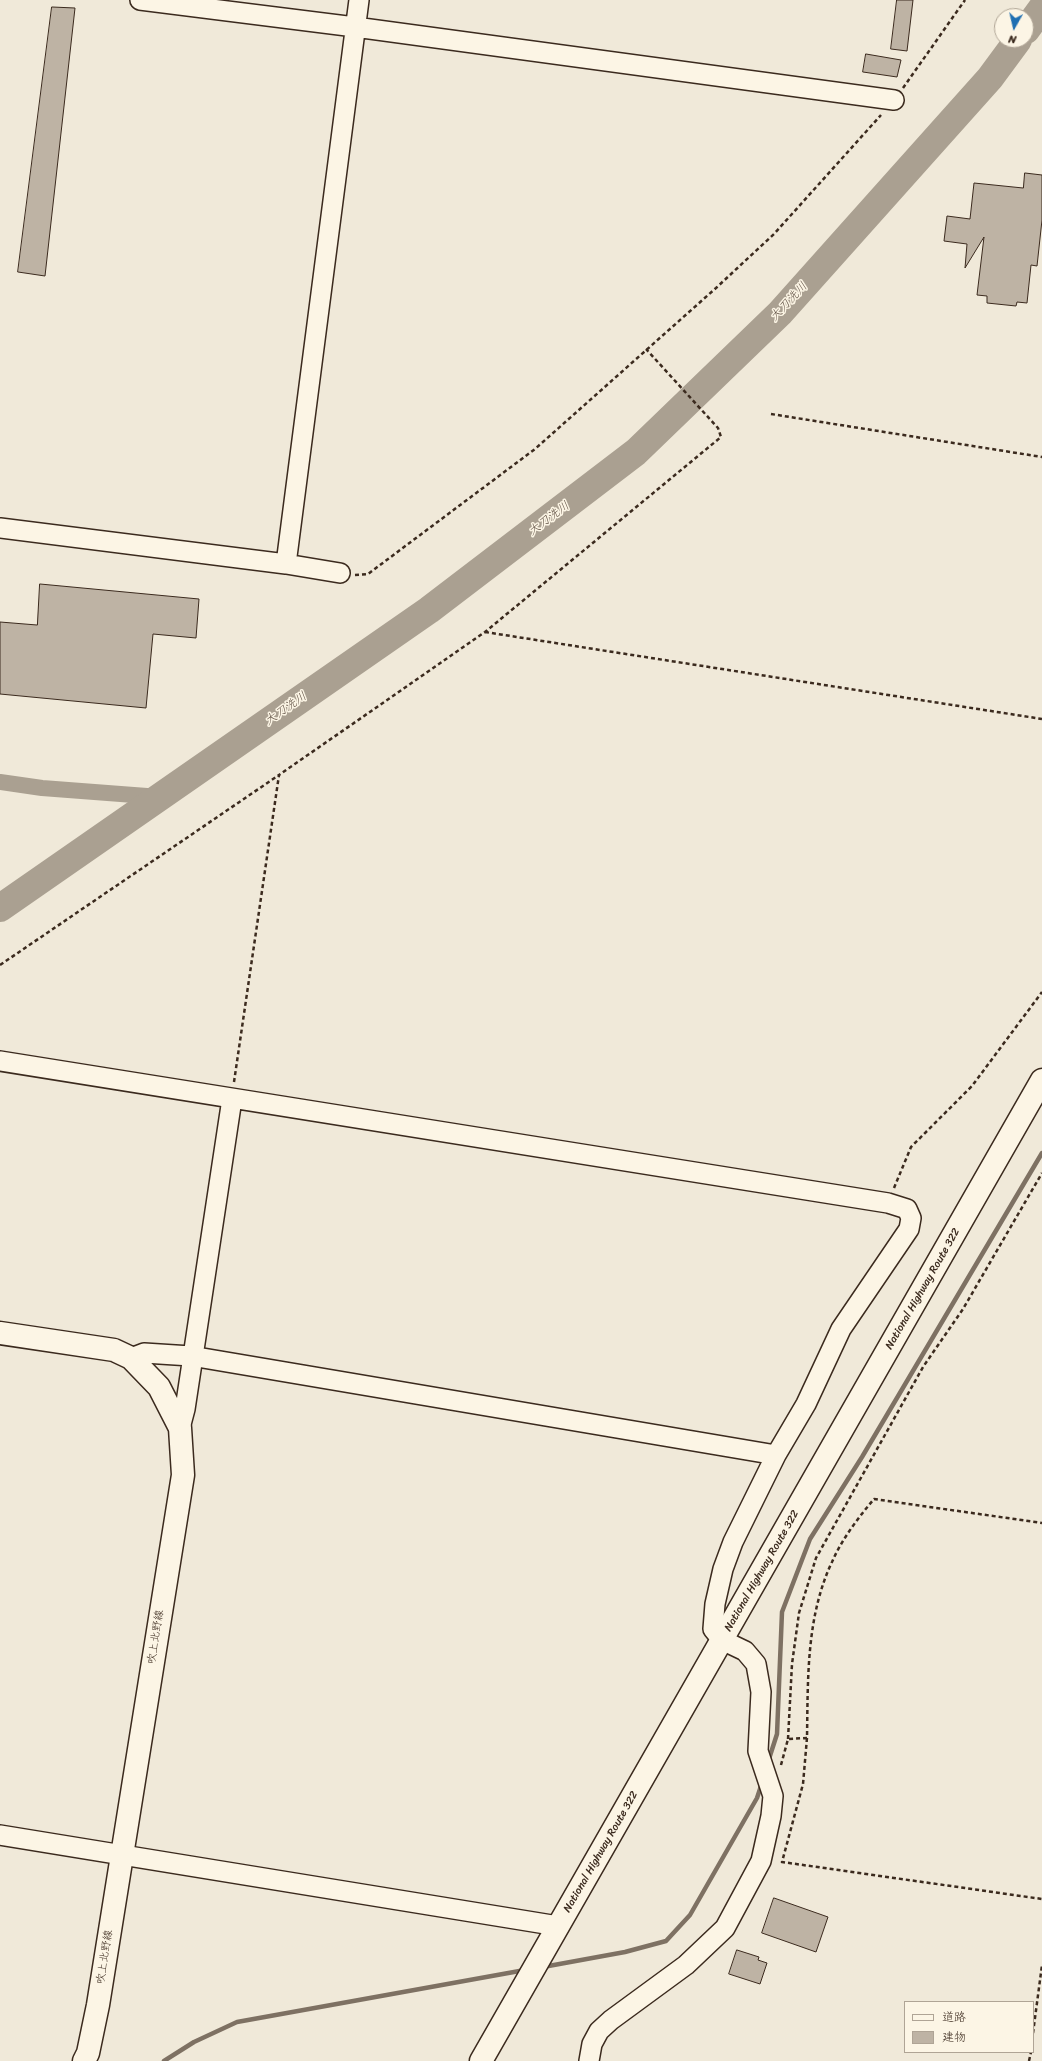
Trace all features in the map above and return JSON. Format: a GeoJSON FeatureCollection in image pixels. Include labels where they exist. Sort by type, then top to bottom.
{"type":"FeatureCollection","features":[{"type":"Feature","properties":{"kind":"main road","name":"National Highway Route 322"},"geometry":{"type":"LineString","coordinates":[[481,2061],[1042,1080]]}},
{"type":"Feature","properties":{"kind":"main road","name":"吹上北野線"},"geometry":{"type":"LineString","coordinates":[[0,1333],[114,1350],[131,1358],[159,1387],[180,1428],[182,1475],[98,2004],[88,2053],[84,2061]]}},
{"type":"Feature","properties":{"kind":"street"},"geometry":{"type":"LineString","coordinates":[[140,0],[355,26],[894,100]]}},
{"type":"Feature","properties":{"kind":"street"},"geometry":{"type":"LineString","coordinates":[[286,564],[359,0]]}},
{"type":"Feature","properties":{"kind":"street"},"geometry":{"type":"LineString","coordinates":[[0,528],[286,564],[340,573]]}},
{"type":"Feature","properties":{"kind":"street"},"geometry":{"type":"LineString","coordinates":[[0,1061],[888,1203],[907,1209],[911,1218],[909,1229],[841,1329],[806,1404],[776,1455],[734,1542],[723,1569],[715,1604],[713,1629],[722,1640],[745,1651],[756,1664],[761,1692],[758,1751],[773,1796],[771,1816],[761,1861],[725,1928],[686,1966],[611,2020],[600,2031],[592,2044],[589,2061]]}},
{"type":"Feature","properties":{"kind":"street"},"geometry":{"type":"LineString","coordinates":[[180,1428],[185,1409],[191,1356],[232,1099]]}},
{"type":"Feature","properties":{"kind":"street"},"geometry":{"type":"LineString","coordinates":[[131,1358],[144,1353],[191,1356],[776,1455]]}},
{"type":"Feature","properties":{"kind":"street"},"geometry":{"type":"LineString","coordinates":[[0,1835],[558,1926]]}},
{"type":"Feature","properties":{"kind":"path"},"geometry":{"type":"LineString","coordinates":[[340,573],[357,575],[368,574],[534,449],[774,234],[835,164],[894,100],[965,0]]}},
{"type":"Feature","properties":{"kind":"path"},"geometry":{"type":"LineString","coordinates":[[0,965],[279,775],[485,632],[721,437],[718,428],[646,349]]}},
{"type":"Feature","properties":{"kind":"path"},"geometry":{"type":"LineString","coordinates":[[771,414],[1042,457]]}},
{"type":"Feature","properties":{"kind":"path"},"geometry":{"type":"LineString","coordinates":[[485,632],[1042,720]]}},
{"type":"Feature","properties":{"kind":"path"},"geometry":{"type":"LineString","coordinates":[[232,1099],[279,775]]}},
{"type":"Feature","properties":{"kind":"path"},"geometry":{"type":"LineString","coordinates":[[888,1203],[911,1148],[972,1086],[1042,992]]}},
{"type":"Feature","properties":{"kind":"path"},"geometry":{"type":"LineString","coordinates":[[781,1768],[788,1739],[792,1664],[799,1614],[816,1558],[923,1367],[963,1309],[1042,1173]]}},
{"type":"Feature","properties":{"kind":"path"},"geometry":{"type":"LineString","coordinates":[[1042,1523],[874,1498],[853,1525],[832,1562],[820,1594],[810,1641],[807,1738],[803,1784],[782,1862],[1042,1899]]}},
{"type":"Feature","properties":{"kind":"path"},"geometry":{"type":"LineString","coordinates":[[788,1739],[807,1738]]}},
{"type":"Feature","properties":{"kind":"path"},"geometry":{"type":"LineString","coordinates":[[1034,2025],[1042,1965]]}},
{"type":"Feature","properties":{"kind":"building"},"geometry":{"type":"Polygon","coordinates":[[[897,0],[913,0],[907,51],[891,49],[897,0]]]}},
{"type":"Feature","properties":{"kind":"building"},"geometry":{"type":"Polygon","coordinates":[[[52,7],[75,8],[45,276],[18,272],[52,7]]]}},
{"type":"Feature","properties":{"kind":"building"},"geometry":{"type":"Polygon","coordinates":[[[866,54],[901,60],[897,77],[863,72],[866,54]]]}},
{"type":"Feature","properties":{"kind":"building"},"geometry":{"type":"Polygon","coordinates":[[[1025,173],[1042,175],[1042,220],[1037,266],[1031,265],[1027,303],[1017,302],[1016,306],[987,303],[987,296],[977,295],[984,237],[965,268],[967,244],[944,241],[947,216],[970,219],[974,183],[1023,188],[1025,173]]]}},
{"type":"Feature","properties":{"kind":"building"},"geometry":{"type":"Polygon","coordinates":[[[40,584],[199,599],[196,638],[153,634],[146,708],[0,694],[0,622],[37,625],[40,584]]]}},
{"type":"Feature","properties":{"kind":"building"},"geometry":{"type":"Polygon","coordinates":[[[774,1898],[828,1917],[816,1952],[762,1933],[774,1898]]]}},
{"type":"Feature","properties":{"kind":"building"},"geometry":{"type":"Polygon","coordinates":[[[737,1950],[759,1957],[758,1960],[767,1963],[760,1984],[729,1974],[737,1950]]]}},
{"type":"Feature","properties":{"kind":"waterway","name":"大刀洗川"},"geometry":{"type":"LineString","coordinates":[[1034,19],[1042,8]]}},
{"type":"Feature","properties":{"kind":"waterway","name":"大刀洗川"},"geometry":{"type":"LineString","coordinates":[[0,908],[429,610],[636,452],[780,313],[990,78],[1012,48]]}},
{"type":"Feature","properties":{"kind":"waterway"},"geometry":{"type":"LineString","coordinates":[[0,782],[42,788],[160,797]]}},
{"type":"Feature","properties":{"kind":"waterway"},"geometry":{"type":"LineString","coordinates":[[768,1762],[777,1734],[782,1612],[810,1539],[862,1457],[1042,1153]]}},
{"type":"Feature","properties":{"kind":"waterway"},"geometry":{"type":"LineString","coordinates":[[543,1967],[625,1952],[666,1941],[690,1915],[757,1798],[762,1783]]}},
{"type":"Feature","properties":{"kind":"waterway"},"geometry":{"type":"LineString","coordinates":[[164,2061],[194,2042],[237,2022],[525,1970]]}}]}
